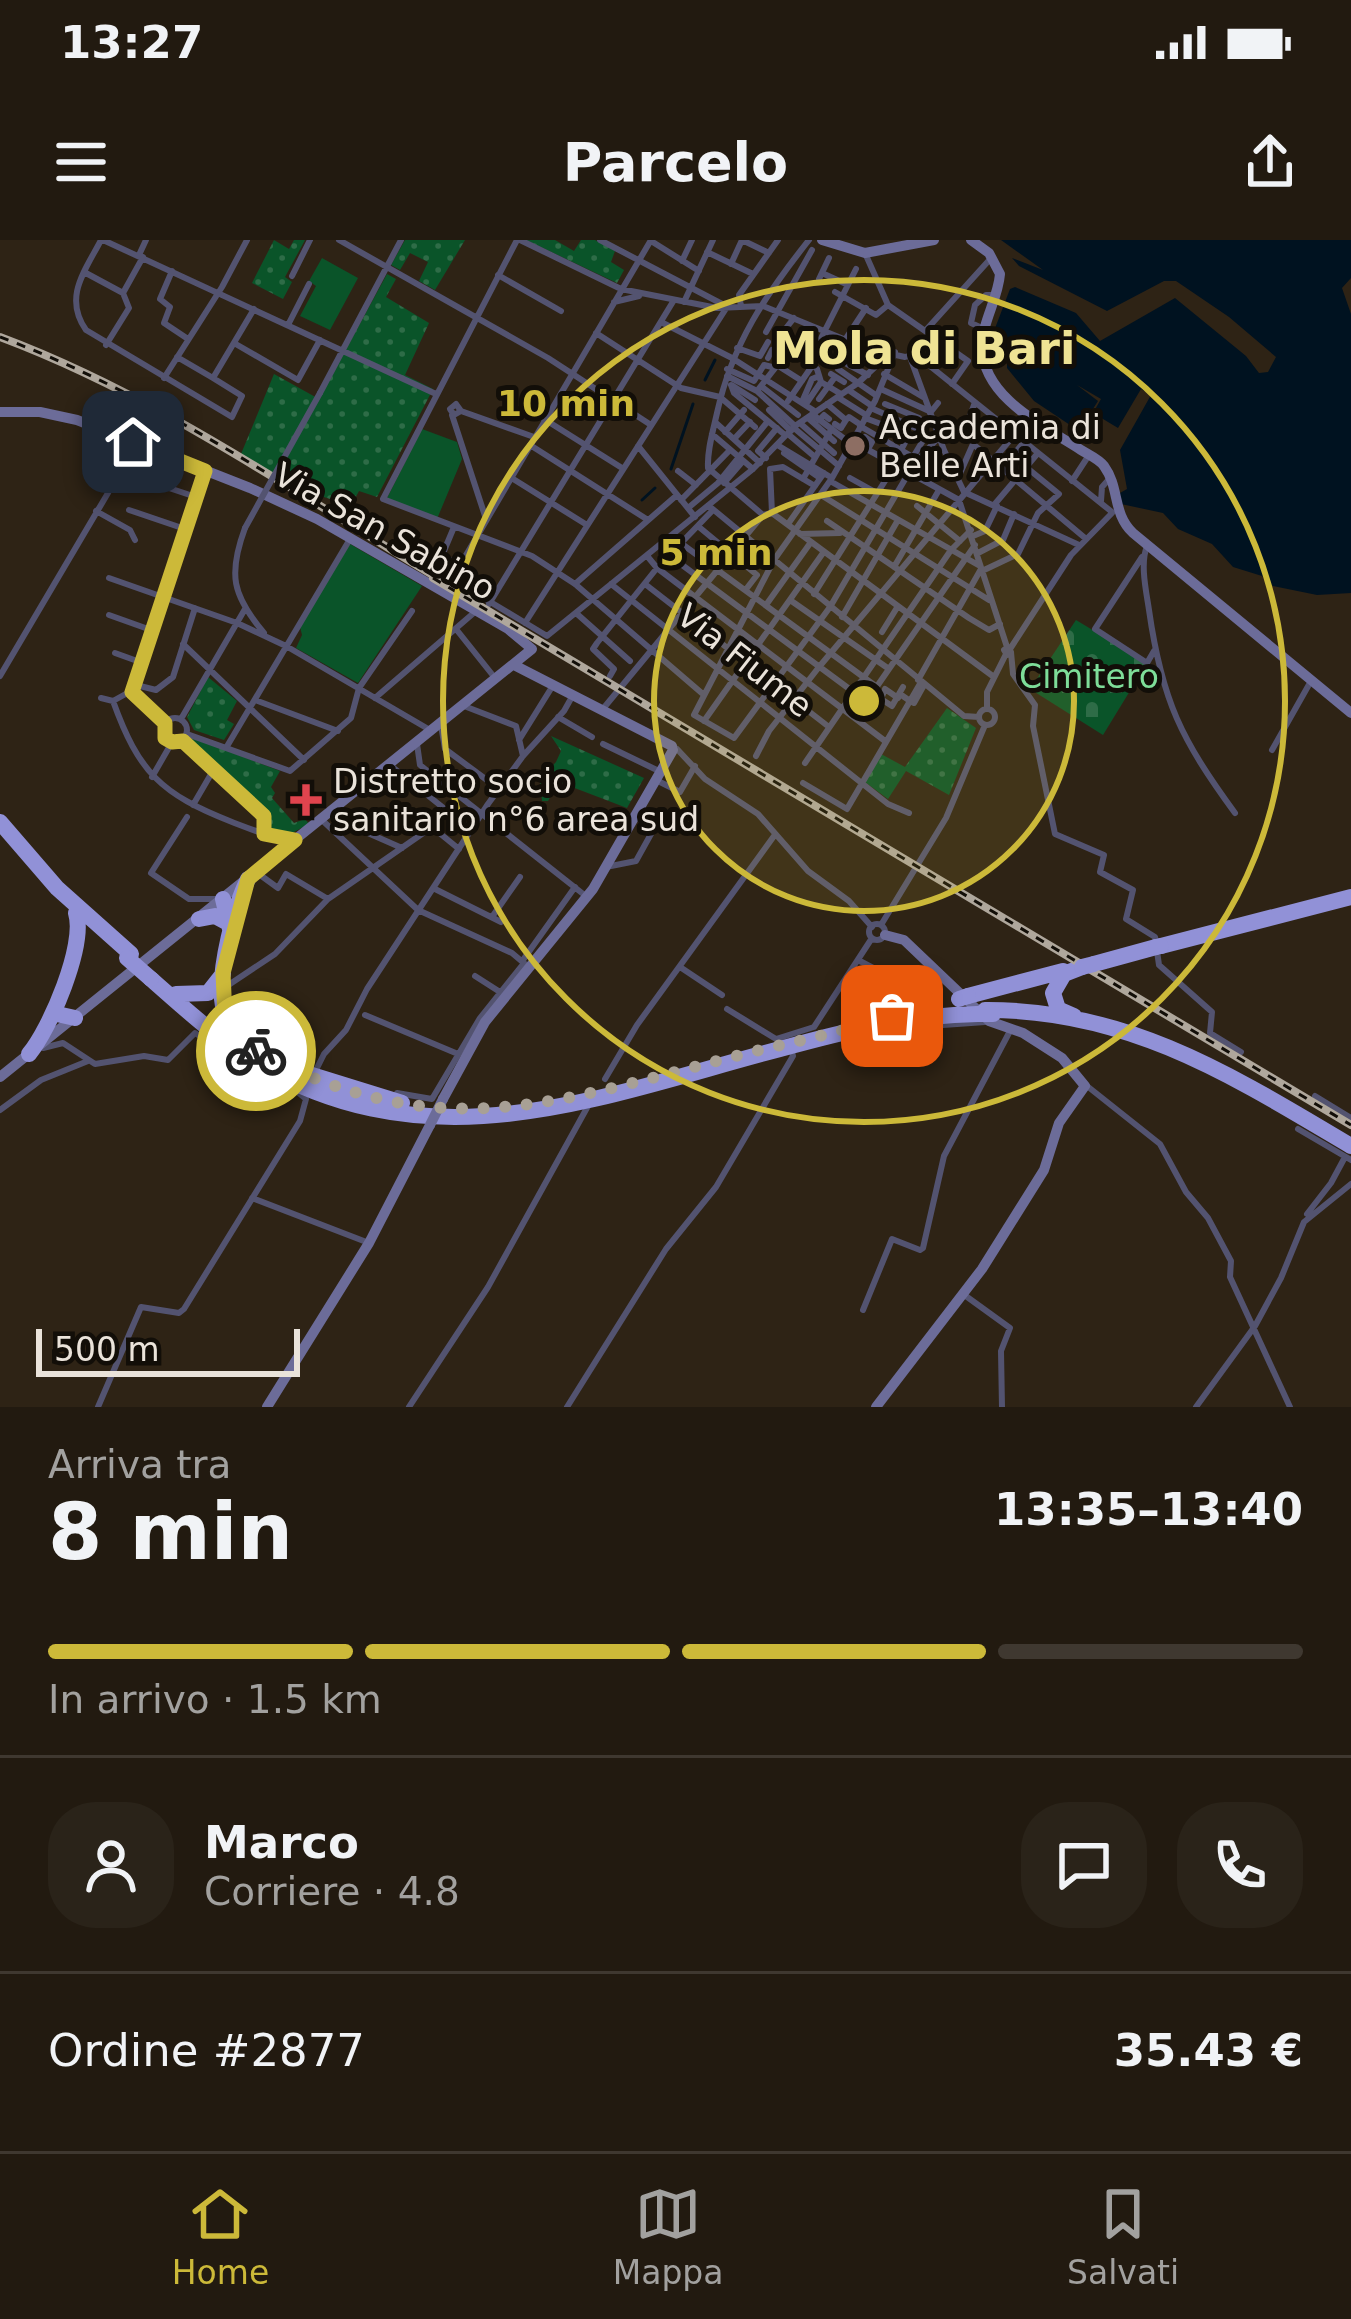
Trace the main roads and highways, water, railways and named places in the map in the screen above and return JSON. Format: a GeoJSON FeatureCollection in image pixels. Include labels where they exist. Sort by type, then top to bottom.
{"type":"FeatureCollection","features":[{"type":"Feature","properties":{"kind":"highway"},"geometry":{"type":"LineString","coordinates":[[0,822],[57,888],[223,1040],[274,1072],[340,1100],[436,1118],[523,1114],[855,1029],[975,1007],[1088,966]]}},
{"type":"Feature","properties":{"kind":"highway"},"geometry":{"type":"LineString","coordinates":[[0,832],[23,862],[76,913],[129,956]]}},
{"type":"Feature","properties":{"kind":"highway"},"geometry":{"type":"LineString","coordinates":[[241,1042],[225,1016],[223,973],[230,917],[252,875]]}},
{"type":"Feature","properties":{"kind":"highway"},"geometry":{"type":"LineString","coordinates":[[1348,1156],[1226,1072],[1129,1032],[1064,1014],[1058,1009],[1054,985],[1064,974],[1088,966],[1351,897]]}},
{"type":"Feature","properties":{"kind":"highway"},"geometry":{"type":"LineString","coordinates":[[29,1054],[59,1016],[80,927],[76,913]]}},
{"type":"Feature","properties":{"kind":"highway"},"geometry":{"type":"LineString","coordinates":[[199,919],[230,917]]}},
{"type":"Feature","properties":{"kind":"highway"},"geometry":{"type":"LineString","coordinates":[[75,952],[87,941],[107,940]]}},
{"type":"Feature","properties":{"kind":"highway"},"geometry":{"type":"LineString","coordinates":[[176,994],[208,993],[223,973]]}},
{"type":"Feature","properties":{"kind":"highway"},"geometry":{"type":"LineString","coordinates":[[152,976],[241,1042],[291,1069],[357,1092],[428,1108],[478,1110],[563,1101],[885,1018],[975,1007],[1129,1032]]}},
{"type":"Feature","properties":{"kind":"highway"},"geometry":{"type":"LineString","coordinates":[[975,1007],[1085,1025],[1152,1044],[1219,1073],[1348,1156]]}},
{"type":"Feature","properties":{"kind":"water"},"geometry":{"type":"Polygon","coordinates":[[[1001,240],[1351,240],[1351,278],[1342,288],[1351,314],[1351,593],[1317,595],[1273,586],[1262,576],[1233,567],[1212,544],[1178,529],[1163,513],[1121,504],[1120,493],[1127,489],[1120,450],[1151,395],[1141,389],[1118,428],[1093,413],[1101,399],[1077,385],[1098,401],[1079,431],[1034,401],[1007,368],[1007,356],[989,344],[1010,289],[1015,287],[1076,313],[1100,341],[1175,298],[1246,356],[1259,373],[1268,372],[1276,357],[1176,281],[1164,281],[1107,311],[1019,266],[1012,258],[1043,270],[1001,240]]]}},
{"type":"Feature","properties":{"kind":"waterway"},"geometry":{"type":"LineString","coordinates":[[705,380],[715,360]]}},
{"type":"Feature","properties":{"kind":"waterway"},"geometry":{"type":"LineString","coordinates":[[671,469],[693,404]]}},
{"type":"Feature","properties":{"kind":"waterway"},"geometry":{"type":"LineString","coordinates":[[642,500],[655,488]]}},
{"type":"Feature","properties":{"kind":"railway"},"geometry":{"type":"LineString","coordinates":[[0,337],[167,415],[431,574]]}},
{"type":"Feature","properties":{"kind":"railway"},"geometry":{"type":"LineString","coordinates":[[433,578],[1351,1125]]}},
{"type":"Feature","properties":{"kind":"place","name":"Accademia di Belle Arti"},"geometry":{"type":"Point","coordinates":[855,446]}},
{"type":"Feature","properties":{"kind":"place","name":"Distretto socio sanitario n°6 area sud"},"geometry":{"type":"Point","coordinates":[306,800]}},
{"type":"Feature","properties":{"kind":"district","name":"Mola di Bari"},"geometry":{"type":"Point","coordinates":[924,348]}},
{"type":"Feature","properties":{"kind":"park label","name":"Cimitero"},"geometry":{"type":"Point","coordinates":[1089,676]}}]}
